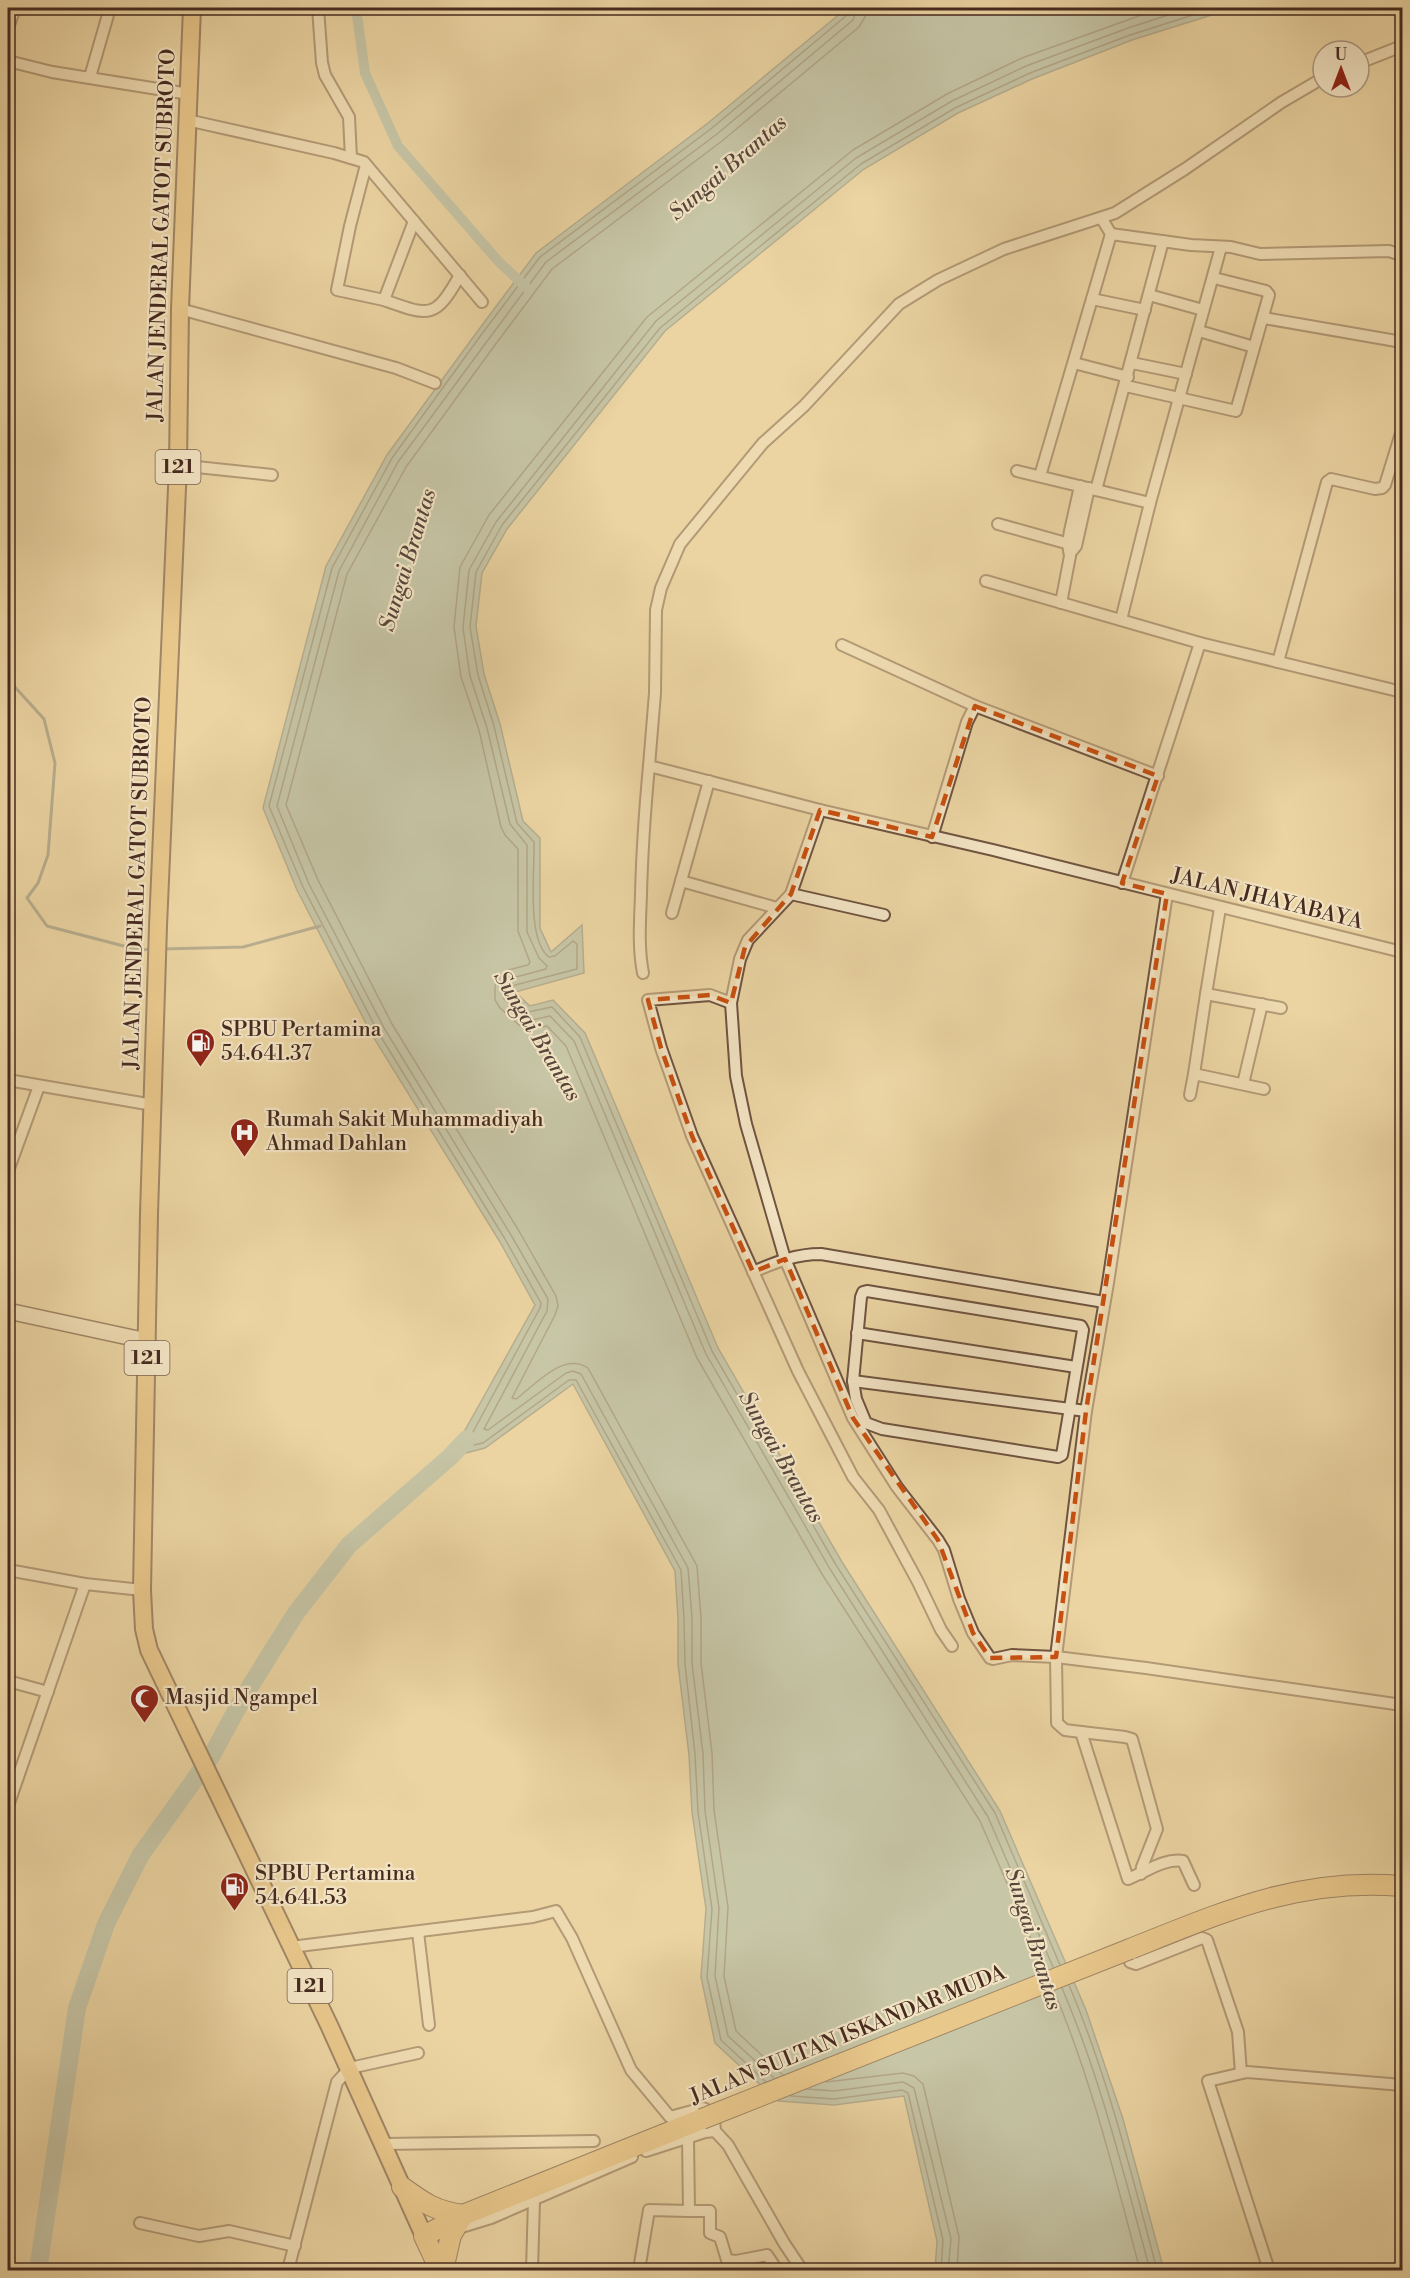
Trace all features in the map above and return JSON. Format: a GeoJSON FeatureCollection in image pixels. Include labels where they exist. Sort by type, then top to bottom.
{"type":"FeatureCollection","features":[{"type":"Feature","properties":{"kind":"highway","name":"JALAN SULTAN ISKANDAR MUDA"},"geometry":{"type":"LineString","coordinates":[[424,2236],[709,2125],[1130,1955],[1234,1908],[1290,1892],[1361,1884],[1402,1886]]}},
{"type":"Feature","properties":{"kind":"highway"},"geometry":{"type":"LineString","coordinates":[[402,2187],[424,2204],[459,2222],[446,2252],[442,2271]]}},
{"type":"Feature","properties":{"kind":"highway"},"geometry":{"type":"LineString","coordinates":[[424,2236],[442,2271]]}},
{"type":"Feature","properties":{"kind":"main road","name":"JALAN JENDERAL GATOT SUBROTO"},"geometry":{"type":"LineString","coordinates":[[192,8],[180,309],[178,465],[158,926],[141,1590],[144,1629],[149,1650],[291,1947]]}},
{"type":"Feature","properties":{"kind":"main road","name":"121"},"geometry":{"type":"LineString","coordinates":[[291,1947],[350,2068],[424,2236]]}},
{"type":"Feature","properties":{"kind":"street"},"geometry":{"type":"LineString","coordinates":[[8,28],[15,8]]}},
{"type":"Feature","properties":{"kind":"street"},"geometry":{"type":"LineString","coordinates":[[90,77],[110,8]]}},
{"type":"Feature","properties":{"kind":"street"},"geometry":{"type":"LineString","coordinates":[[318,8],[322,63],[325,75],[349,117],[351,158]]}},
{"type":"Feature","properties":{"kind":"street"},"geometry":{"type":"LineString","coordinates":[[1371,58],[1402,46]]}},
{"type":"Feature","properties":{"kind":"street"},"geometry":{"type":"LineString","coordinates":[[8,61],[52,72],[189,94]]}},
{"type":"Feature","properties":{"kind":"street"},"geometry":{"type":"LineString","coordinates":[[643,973],[639,930],[642,841],[655,693],[656,610],[665,579],[680,544],[687,534],[763,443],[804,406],[899,304],[938,280],[1004,249],[1115,213],[1311,85]]}},
{"type":"Feature","properties":{"kind":"street"},"geometry":{"type":"LineString","coordinates":[[187,120],[364,162],[482,302]]}},
{"type":"Feature","properties":{"kind":"street"},"geometry":{"type":"LineString","coordinates":[[366,165],[337,287],[340,291],[431,312],[448,297],[460,275]]}},
{"type":"Feature","properties":{"kind":"street"},"geometry":{"type":"LineString","coordinates":[[1101,219],[1111,234],[1163,241],[1275,254],[1389,251],[1402,258]]}},
{"type":"Feature","properties":{"kind":"street"},"geometry":{"type":"LineString","coordinates":[[384,300],[414,221]]}},
{"type":"Feature","properties":{"kind":"street"},"geometry":{"type":"LineString","coordinates":[[1040,476],[1111,234]]}},
{"type":"Feature","properties":{"kind":"street"},"geometry":{"type":"LineString","coordinates":[[1062,600],[1072,547],[1088,488],[1127,382],[1163,241]]}},
{"type":"Feature","properties":{"kind":"street"},"geometry":{"type":"LineString","coordinates":[[1121,620],[1150,503],[1221,247]]}},
{"type":"Feature","properties":{"kind":"street"},"geometry":{"type":"LineString","coordinates":[[1074,363],[1180,398],[1236,411],[1270,297],[1266,291],[1214,278]]}},
{"type":"Feature","properties":{"kind":"street"},"geometry":{"type":"LineString","coordinates":[[1149,295],[1203,310]]}},
{"type":"Feature","properties":{"kind":"street"},"geometry":{"type":"LineString","coordinates":[[1092,298],[1145,310]]}},
{"type":"Feature","properties":{"kind":"street"},"geometry":{"type":"LineString","coordinates":[[180,309],[396,368],[435,383]]}},
{"type":"Feature","properties":{"kind":"street"},"geometry":{"type":"LineString","coordinates":[[1264,318],[1402,342]]}},
{"type":"Feature","properties":{"kind":"street"},"geometry":{"type":"LineString","coordinates":[[1199,331],[1254,347]]}},
{"type":"Feature","properties":{"kind":"street"},"geometry":{"type":"LineString","coordinates":[[1132,363],[1186,374]]}},
{"type":"Feature","properties":{"kind":"street"},"geometry":{"type":"LineString","coordinates":[[1278,662],[1327,482],[1331,479],[1375,489],[1382,488],[1385,485],[1402,430]]}},
{"type":"Feature","properties":{"kind":"street"},"geometry":{"type":"LineString","coordinates":[[178,465],[272,475]]}},
{"type":"Feature","properties":{"kind":"street"},"geometry":{"type":"LineString","coordinates":[[1017,471],[1150,503]]}},
{"type":"Feature","properties":{"kind":"street"},"geometry":{"type":"LineString","coordinates":[[998,524],[1072,547]]}},
{"type":"Feature","properties":{"kind":"street"},"geometry":{"type":"LineString","coordinates":[[986,580],[1062,600],[1200,643],[1402,692]]}},
{"type":"Feature","properties":{"kind":"street"},"geometry":{"type":"LineString","coordinates":[[1122,883],[1200,643]]}},
{"type":"Feature","properties":{"kind":"street"},"geometry":{"type":"LineString","coordinates":[[842,645],[975,706],[1158,776]]}},
{"type":"Feature","properties":{"kind":"street"},"geometry":{"type":"LineString","coordinates":[[932,837],[975,706]]}},
{"type":"Feature","properties":{"kind":"street","name":"JALAN JHAYABAYA"},"geometry":{"type":"LineString","coordinates":[[649,766],[1402,952]]}},
{"type":"Feature","properties":{"kind":"street"},"geometry":{"type":"LineString","coordinates":[[672,913],[709,781]]}},
{"type":"Feature","properties":{"kind":"street"},"geometry":{"type":"LineString","coordinates":[[820,810],[791,894],[745,947],[740,959],[731,1003],[736,1076],[744,1114],[785,1258],[853,1418],[897,1486],[944,1550],[959,1599],[973,1633],[993,1659],[1012,1656],[1056,1657],[1402,1705]]}},
{"type":"Feature","properties":{"kind":"street"},"geometry":{"type":"LineString","coordinates":[[681,881],[777,908]]}},
{"type":"Feature","properties":{"kind":"street"},"geometry":{"type":"LineString","coordinates":[[791,894],[884,915]]}},
{"type":"Feature","properties":{"kind":"street"},"geometry":{"type":"LineString","coordinates":[[1141,1874],[1157,1829],[1132,1739],[1065,1730],[1057,1723],[1056,1657],[1086,1411],[1167,894]]}},
{"type":"Feature","properties":{"kind":"street"},"geometry":{"type":"LineString","coordinates":[[1190,1095],[1220,908]]}},
{"type":"Feature","properties":{"kind":"street"},"geometry":{"type":"LineString","coordinates":[[1206,994],[1281,1008]]}},
{"type":"Feature","properties":{"kind":"street"},"geometry":{"type":"LineString","coordinates":[[731,1003],[710,995],[648,1000],[692,1136],[798,1371],[853,1477],[879,1510],[941,1630],[952,1646]]}},
{"type":"Feature","properties":{"kind":"street"},"geometry":{"type":"LineString","coordinates":[[1243,1084],[1262,1004]]}},
{"type":"Feature","properties":{"kind":"street"},"geometry":{"type":"LineString","coordinates":[[1194,1074],[1264,1089]]}},
{"type":"Feature","properties":{"kind":"street"},"geometry":{"type":"LineString","coordinates":[[8,1080],[153,1104]]}},
{"type":"Feature","properties":{"kind":"street"},"geometry":{"type":"LineString","coordinates":[[8,1171],[39,1086]]}},
{"type":"Feature","properties":{"kind":"street"},"geometry":{"type":"LineString","coordinates":[[753,1272],[785,1258],[821,1254],[1104,1302]]}},
{"type":"Feature","properties":{"kind":"street"},"geometry":{"type":"LineString","coordinates":[[863,1292],[902,1296],[1079,1325],[1083,1330],[1076,1367],[1062,1455],[1058,1457],[872,1426],[866,1422],[862,1414],[852,1381],[863,1292]]}},
{"type":"Feature","properties":{"kind":"street"},"geometry":{"type":"LineString","coordinates":[[8,1311],[147,1341]]}},
{"type":"Feature","properties":{"kind":"street"},"geometry":{"type":"LineString","coordinates":[[858,1332],[1076,1367]]}},
{"type":"Feature","properties":{"kind":"street"},"geometry":{"type":"LineString","coordinates":[[852,1381],[1086,1411]]}},
{"type":"Feature","properties":{"kind":"street"},"geometry":{"type":"LineString","coordinates":[[8,1570],[85,1584],[141,1590]]}},
{"type":"Feature","properties":{"kind":"street"},"geometry":{"type":"LineString","coordinates":[[8,1806],[85,1584]]}},
{"type":"Feature","properties":{"kind":"street"},"geometry":{"type":"LineString","coordinates":[[8,1681],[48,1692]]}},
{"type":"Feature","properties":{"kind":"street"},"geometry":{"type":"LineString","coordinates":[[1081,1732],[1128,1878],[1163,1863],[1180,1860],[1183,1861],[1194,1884]]}},
{"type":"Feature","properties":{"kind":"street"},"geometry":{"type":"LineString","coordinates":[[291,1947],[533,1917],[556,1911],[572,1938],[631,2070],[670,2117],[706,2108],[714,2120],[688,2137],[649,2150],[491,2218],[459,2222]]}},
{"type":"Feature","properties":{"kind":"street"},"geometry":{"type":"LineString","coordinates":[[418,1932],[429,2025]]}},
{"type":"Feature","properties":{"kind":"street"},"geometry":{"type":"LineString","coordinates":[[1130,1955],[1136,1964],[1202,1938],[1207,1940],[1238,2032],[1241,2073]]}},
{"type":"Feature","properties":{"kind":"street"},"geometry":{"type":"LineString","coordinates":[[288,2271],[337,2082],[350,2068],[418,2053]]}},
{"type":"Feature","properties":{"kind":"street"},"geometry":{"type":"LineString","coordinates":[[1269,2271],[1208,2081],[1241,2073],[1402,2085]]}},
{"type":"Feature","properties":{"kind":"street"},"geometry":{"type":"LineString","coordinates":[[709,2125],[728,2145],[802,2271]]}},
{"type":"Feature","properties":{"kind":"street"},"geometry":{"type":"LineString","coordinates":[[688,2137],[689,2211]]}},
{"type":"Feature","properties":{"kind":"street"},"geometry":{"type":"LineString","coordinates":[[383,2144],[594,2141]]}},
{"type":"Feature","properties":{"kind":"street"},"geometry":{"type":"LineString","coordinates":[[532,2271],[534,2200]]}},
{"type":"Feature","properties":{"kind":"street"},"geometry":{"type":"LineString","coordinates":[[639,2271],[649,2210],[710,2211],[710,2233],[720,2237],[727,2260],[736,2261],[767,2255],[777,2271]]}},
{"type":"Feature","properties":{"kind":"street"},"geometry":{"type":"LineString","coordinates":[[141,2223],[199,2236],[229,2231],[295,2246]]}},
{"type":"Feature","properties":{"kind":"highlighted area"},"geometry":{"type":"Polygon","coordinates":[[[975,706],[1158,776],[1122,883],[1167,894],[1086,1411],[1056,1657],[990,1658],[973,1633],[938,1540],[853,1418],[785,1259],[753,1272],[692,1136],[661,1048],[648,1000],[710,995],[731,1003],[745,947],[791,894],[820,810],[932,837],[975,706]]]}},
{"type":"Feature","properties":{"kind":"water","name":"Sungai Brantas"},"geometry":{"type":"Polygon","coordinates":[[[847,8],[1234,8],[1132,40],[1032,79],[958,113],[864,169],[665,331],[507,529],[482,573],[476,626],[484,674],[500,724],[523,821],[540,838],[540,928],[551,952],[582,925],[584,973],[515,992],[530,1006],[553,1000],[585,1033],[718,1348],[842,1562],[1000,1811],[1086,2010],[1123,2119],[1164,2270],[935,2270],[937,2241],[904,2096],[834,2105],[778,2101],[715,2043],[701,1977],[706,1909],[692,1812],[689,1755],[678,1664],[675,1571],[573,1384],[485,1448],[450,1457],[535,1305],[500,1242],[372,1035],[297,890],[263,808],[326,566],[387,455],[536,253],[708,123],[847,8]]]}},
{"type":"Feature","properties":{"kind":"waterway"},"geometry":{"type":"LineString","coordinates":[[356,8],[365,73],[398,146],[499,262],[527,288]]}},
{"type":"Feature","properties":{"kind":"waterway"},"geometry":{"type":"LineString","coordinates":[[8,686],[14,686],[44,719],[55,763],[48,855],[38,883],[27,898],[47,926],[139,950],[152,949]]}},
{"type":"Feature","properties":{"kind":"waterway"},"geometry":{"type":"LineString","coordinates":[[162,949],[243,947],[320,926]]}},
{"type":"Feature","properties":{"kind":"waterway"},"geometry":{"type":"LineString","coordinates":[[38,2270],[77,2008],[106,1924],[140,1856],[212,1755],[244,1696],[296,1613],[349,1545],[450,1457],[467,1439]]}},
{"type":"Feature","properties":{"kind":"place","name":"SPBU Pertamina 54.641.37"},"geometry":{"type":"Point","coordinates":[200,1068]}},
{"type":"Feature","properties":{"kind":"place","name":"Rumah Sakit Muhammadiyah Ahmad Dahlan"},"geometry":{"type":"Point","coordinates":[245,1158]}},
{"type":"Feature","properties":{"kind":"place","name":"Masjid Ngampel"},"geometry":{"type":"Point","coordinates":[144,1724]}},
{"type":"Feature","properties":{"kind":"place","name":"SPBU Pertamina 54.641.53"},"geometry":{"type":"Point","coordinates":[234,1912]}}]}
